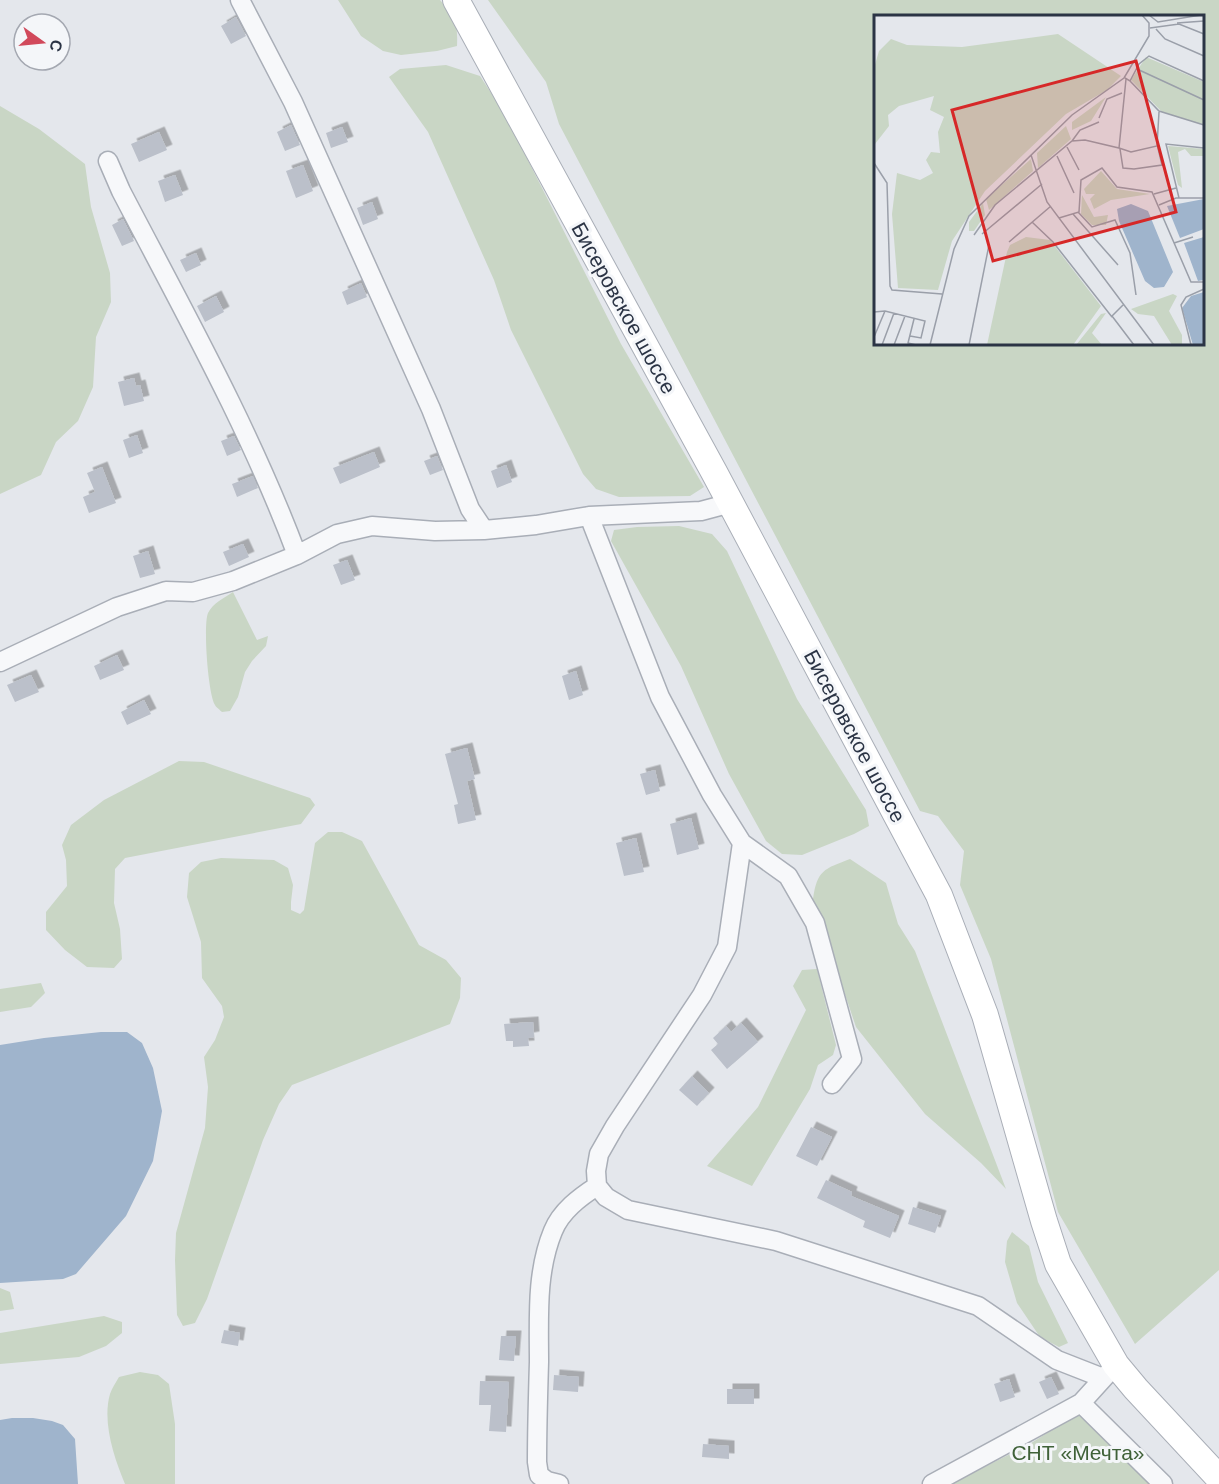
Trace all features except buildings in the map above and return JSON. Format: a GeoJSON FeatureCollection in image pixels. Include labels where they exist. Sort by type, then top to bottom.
{"type":"FeatureCollection","features":[{"type":"Feature","properties":{"kind":"main road","name":"Бисеровское шоссе"},"geometry":{"type":"LineString","coordinates":[[456,0],[731,503],[939,895],[985,1016],[1058,1264],[1109,1371],[1136,1389],[1219,1478]]}},
{"type":"Feature","properties":{"kind":"street"},"geometry":{"type":"LineString","coordinates":[[240,0],[293,102],[431,409],[470,509],[484,530]]}},
{"type":"Feature","properties":{"kind":"street"},"geometry":{"type":"LineString","coordinates":[[108,162],[247,437],[297,555]]}},
{"type":"Feature","properties":{"kind":"street"},"geometry":{"type":"LineString","coordinates":[[0,662],[117,607],[166,591],[193,592],[233,581],[297,555],[337,534],[372,526],[435,531],[484,530],[536,525],[589,516],[701,511],[731,503]]}},
{"type":"Feature","properties":{"kind":"street"},"geometry":{"type":"LineString","coordinates":[[589,516],[660,697],[712,795],[742,843],[788,876],[815,923],[852,1059],[832,1084]]}},
{"type":"Feature","properties":{"kind":"street"},"geometry":{"type":"LineString","coordinates":[[742,843],[727,947],[702,995],[599,1154],[596,1171],[597,1186],[606,1197],[628,1210],[776,1241],[978,1306],[1057,1360],[1109,1371],[1081,1403],[932,1484]]}},
{"type":"Feature","properties":{"kind":"street"},"geometry":{"type":"LineString","coordinates":[[559,1484],[547,1481],[539,1475],[537,1462],[539,1297],[542,1264],[554,1229],[566,1211],[580,1197],[597,1186]]}},
{"type":"Feature","properties":{"kind":"street"},"geometry":{"type":"LineString","coordinates":[[1081,1403],[1158,1482]]}},
{"type":"Feature","properties":{"kind":"green space"},"geometry":{"type":"Polygon","coordinates":[[[338,0],[440,0],[454,21],[457,46],[401,55],[383,51],[361,36],[338,0]]]}},
{"type":"Feature","properties":{"kind":"green space"},"geometry":{"type":"Polygon","coordinates":[[[488,0],[1219,0],[1219,1270],[1135,1344],[1058,1212],[991,959],[960,885],[964,851],[938,816],[920,811],[559,124],[546,82],[488,0]]]}},
{"type":"Feature","properties":{"kind":"green space"},"geometry":{"type":"Polygon","coordinates":[[[446,65],[480,76],[503,111],[621,344],[704,487],[690,496],[619,497],[596,489],[583,474],[511,330],[494,280],[428,132],[389,77],[400,69],[446,65]]]}},
{"type":"Feature","properties":{"kind":"green space"},"geometry":{"type":"Polygon","coordinates":[[[0,106],[39,129],[85,164],[91,207],[110,273],[111,302],[96,337],[93,387],[78,421],[56,442],[41,475],[0,494],[0,106]]]}},
{"type":"Feature","properties":{"kind":"green space"},"geometry":{"type":"Polygon","coordinates":[[[679,526],[712,534],[727,551],[797,699],[866,810],[869,826],[802,855],[782,854],[766,841],[729,774],[681,666],[611,541],[614,530],[679,526]]]}},
{"type":"Feature","properties":{"kind":"green space"},"geometry":{"type":"Polygon","coordinates":[[[233,592],[257,640],[268,636],[266,646],[245,672],[238,697],[230,711],[222,712],[215,706],[210,688],[206,644],[207,620],[208,613],[213,606],[233,592]]]}},
{"type":"Feature","properties":{"kind":"green space"},"geometry":{"type":"Polygon","coordinates":[[[179,761],[204,762],[310,798],[315,805],[301,824],[125,858],[115,869],[114,903],[120,929],[122,959],[114,968],[87,967],[65,950],[46,930],[46,912],[67,886],[66,860],[62,845],[71,825],[104,800],[179,761]]]}},
{"type":"Feature","properties":{"kind":"green space"},"geometry":{"type":"Polygon","coordinates":[[[328,832],[342,832],[362,841],[419,945],[446,960],[461,978],[460,998],[450,1024],[292,1085],[279,1104],[263,1140],[207,1299],[195,1323],[183,1326],[177,1315],[176,1233],[205,1128],[208,1087],[204,1057],[215,1040],[224,1017],[222,1006],[202,978],[201,942],[187,897],[189,873],[201,862],[221,858],[274,860],[288,868],[293,885],[291,910],[300,914],[304,910],[315,843],[328,832]]]}},
{"type":"Feature","properties":{"kind":"green space"},"geometry":{"type":"Polygon","coordinates":[[[850,859],[886,883],[898,924],[915,951],[1006,1189],[981,1163],[925,1114],[856,1027],[813,899],[817,882],[823,872],[850,859]]]}},
{"type":"Feature","properties":{"kind":"green space"},"geometry":{"type":"Polygon","coordinates":[[[817,969],[836,1045],[833,1055],[818,1065],[810,1089],[752,1186],[707,1166],[758,1107],[806,1010],[793,986],[802,970],[817,969]]]}},
{"type":"Feature","properties":{"kind":"green space"},"geometry":{"type":"Polygon","coordinates":[[[41,983],[45,993],[31,1007],[0,1012],[0,989],[41,983]]]}},
{"type":"Feature","properties":{"kind":"green space"},"geometry":{"type":"Polygon","coordinates":[[[1012,1232],[1029,1246],[1038,1282],[1068,1343],[1059,1347],[1040,1337],[1017,1303],[1005,1262],[1007,1241],[1012,1232]]]}},
{"type":"Feature","properties":{"kind":"green space"},"geometry":{"type":"Polygon","coordinates":[[[0,1288],[10,1292],[14,1309],[0,1311],[0,1288]]]}},
{"type":"Feature","properties":{"kind":"green space"},"geometry":{"type":"Polygon","coordinates":[[[104,1316],[122,1322],[122,1333],[106,1346],[79,1357],[0,1364],[0,1333],[104,1316]]]}},
{"type":"Feature","properties":{"kind":"green space"},"geometry":{"type":"Polygon","coordinates":[[[140,1372],[158,1375],[169,1384],[175,1424],[175,1484],[125,1484],[113,1451],[107,1416],[110,1394],[119,1377],[140,1372]]]}},
{"type":"Feature","properties":{"kind":"green space","name":"СНТ «Мечта»"},"geometry":{"type":"Polygon","coordinates":[[[1084,1410],[1152,1484],[951,1484],[1028,1445],[1084,1410]]]}},
{"type":"Feature","properties":{"kind":"water"},"geometry":{"type":"Polygon","coordinates":[[[101,1032],[127,1032],[142,1043],[153,1068],[162,1111],[153,1161],[126,1216],[76,1274],[63,1279],[0,1283],[0,1045],[101,1032]]]}},
{"type":"Feature","properties":{"kind":"water"},"geometry":{"type":"Polygon","coordinates":[[[33,1418],[63,1425],[75,1439],[78,1484],[0,1484],[0,1420],[33,1418]]]}}]}
